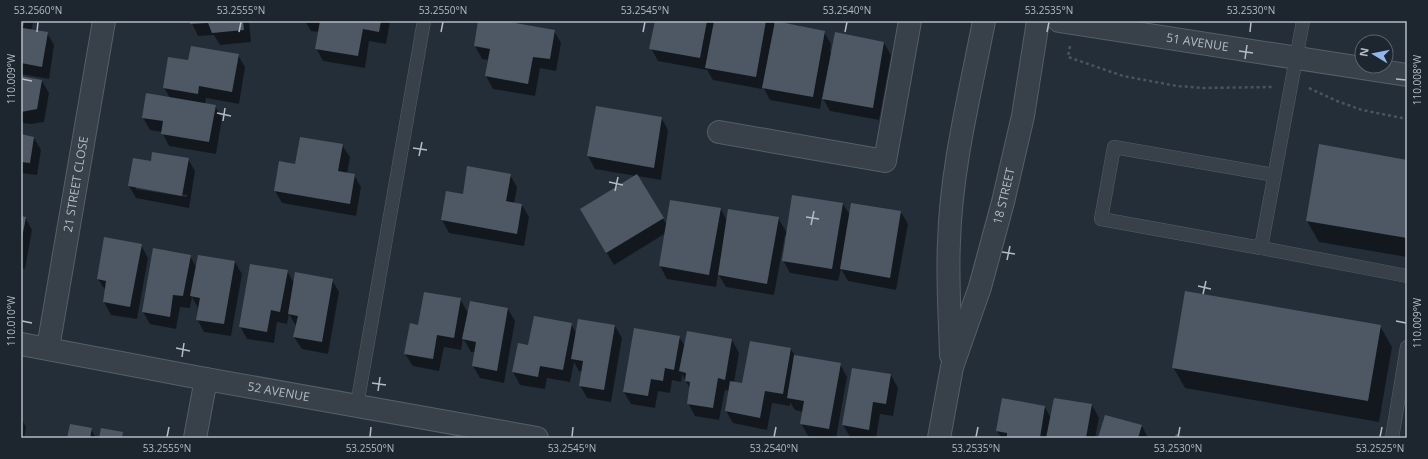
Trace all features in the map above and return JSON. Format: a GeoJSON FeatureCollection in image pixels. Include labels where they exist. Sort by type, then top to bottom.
{"type":"FeatureCollection","features":[{"type":"Feature","properties":{"kind":"street","name":"21 STREET CLOSE"},"geometry":{"type":"LineString","coordinates":[[48,348],[104,21]]}},
{"type":"Feature","properties":{"kind":"street"},"geometry":{"type":"LineString","coordinates":[[718,132],[885,161],[910,21]]}},
{"type":"Feature","properties":{"kind":"street","name":"18 STREET"},"geometry":{"type":"LineString","coordinates":[[952,367],[948,286],[948,249],[952,201],[968,104],[984,21]]}},
{"type":"Feature","properties":{"kind":"street","name":"18 STREET"},"geometry":{"type":"LineString","coordinates":[[939,438],[952,367],[980,287],[1003,202],[1023,116],[1038,21]]}},
{"type":"Feature","properties":{"kind":"street","name":"51 AVENUE"},"geometry":{"type":"LineString","coordinates":[[1059,21],[1407,75]]}},
{"type":"Feature","properties":{"kind":"street","name":"52 AVENUE"},"geometry":{"type":"LineString","coordinates":[[21,344],[206,379],[537,438]]}},
{"type":"Feature","properties":{"kind":"street"},"geometry":{"type":"LineString","coordinates":[[195,438],[206,379]]}},
{"type":"Feature","properties":{"kind":"lane"},"geometry":{"type":"LineString","coordinates":[[357,405],[424,21]]}},
{"type":"Feature","properties":{"kind":"lane"},"geometry":{"type":"LineString","coordinates":[[1261,248],[1303,21]]}},
{"type":"Feature","properties":{"kind":"lane"},"geometry":{"type":"LineString","coordinates":[[1274,175],[1114,147],[1101,219],[1407,276]]}},
{"type":"Feature","properties":{"kind":"lane"},"geometry":{"type":"LineString","coordinates":[[1392,438],[1407,347]]}},
{"type":"Feature","properties":{"kind":"path"},"geometry":{"type":"LineString","coordinates":[[1069,52],[1068,57],[1123,76],[1177,86],[1202,88],[1310,88],[1337,101],[1362,110],[1407,119]]}},
{"type":"Feature","properties":{"kind":"building"},"geometry":{"type":"Polygon","coordinates":[[[21,21],[24,21],[23,28],[48,32],[42,67],[21,63],[21,21]]]}},
{"type":"Feature","properties":{"kind":"building"},"geometry":{"type":"Polygon","coordinates":[[[190,21],[243,21],[244,30],[212,33],[208,23],[190,24],[190,21]]]}},
{"type":"Feature","properties":{"kind":"building"},"geometry":{"type":"Polygon","coordinates":[[[320,21],[381,21],[379,32],[363,29],[358,56],[315,49],[320,21]]]}},
{"type":"Feature","properties":{"kind":"building"},"geometry":{"type":"Polygon","coordinates":[[[478,21],[504,21],[555,30],[550,59],[533,57],[528,84],[485,76],[490,49],[474,46],[478,21]]]}},
{"type":"Feature","properties":{"kind":"building"},"geometry":{"type":"Polygon","coordinates":[[[655,21],[707,21],[700,58],[649,49],[655,21]]]}},
{"type":"Feature","properties":{"kind":"building"},"geometry":{"type":"Polygon","coordinates":[[[714,21],[766,21],[756,77],[705,68],[714,21]]]}},
{"type":"Feature","properties":{"kind":"building"},"geometry":{"type":"Polygon","coordinates":[[[775,21],[825,31],[813,97],[762,88],[775,21]]]}},
{"type":"Feature","properties":{"kind":"building"},"geometry":{"type":"Polygon","coordinates":[[[835,32],[884,42],[873,108],[822,99],[835,32]]]}},
{"type":"Feature","properties":{"kind":"building"},"geometry":{"type":"Polygon","coordinates":[[[191,46],[239,54],[232,92],[199,86],[198,94],[163,88],[168,57],[188,60],[191,46]]]}},
{"type":"Feature","properties":{"kind":"building"},"geometry":{"type":"Polygon","coordinates":[[[21,76],[42,80],[37,109],[21,112],[21,76]]]}},
{"type":"Feature","properties":{"kind":"building"},"geometry":{"type":"Polygon","coordinates":[[[146,93],[216,105],[209,142],[161,134],[163,121],[142,118],[146,93]]]}},
{"type":"Feature","properties":{"kind":"building"},"geometry":{"type":"Polygon","coordinates":[[[596,106],[662,117],[654,168],[587,156],[596,106]]]}},
{"type":"Feature","properties":{"kind":"building"},"geometry":{"type":"Polygon","coordinates":[[[21,134],[34,137],[30,163],[21,162],[21,134]]]}},
{"type":"Feature","properties":{"kind":"building"},"geometry":{"type":"Polygon","coordinates":[[[300,137],[343,144],[338,171],[355,174],[350,204],[274,191],[279,161],[295,164],[300,137]]]}},
{"type":"Feature","properties":{"kind":"building"},"geometry":{"type":"Polygon","coordinates":[[[1319,144],[1407,160],[1407,238],[1306,221],[1319,144]]]}},
{"type":"Feature","properties":{"kind":"building"},"geometry":{"type":"Polygon","coordinates":[[[152,152],[189,158],[182,196],[128,186],[133,158],[151,161],[152,152]]]}},
{"type":"Feature","properties":{"kind":"building"},"geometry":{"type":"Polygon","coordinates":[[[467,166],[511,174],[506,201],[522,204],[517,234],[441,220],[446,191],[463,194],[467,166]]]}},
{"type":"Feature","properties":{"kind":"building"},"geometry":{"type":"Polygon","coordinates":[[[637,174],[664,218],[606,253],[580,209],[637,174]]]}},
{"type":"Feature","properties":{"kind":"building"},"geometry":{"type":"Polygon","coordinates":[[[792,195],[843,203],[832,269],[782,261],[792,195]]]}},
{"type":"Feature","properties":{"kind":"building"},"geometry":{"type":"Polygon","coordinates":[[[670,200],[721,208],[709,275],[659,266],[670,200]]]}},
{"type":"Feature","properties":{"kind":"building"},"geometry":{"type":"Polygon","coordinates":[[[851,203],[901,211],[890,278],[840,269],[851,203]]]}},
{"type":"Feature","properties":{"kind":"building"},"geometry":{"type":"Polygon","coordinates":[[[728,209],[779,217],[767,284],[718,275],[728,209]]]}},
{"type":"Feature","properties":{"kind":"building"},"geometry":{"type":"Polygon","coordinates":[[[21,216],[26,217],[22,238],[21,238],[21,216]]]}},
{"type":"Feature","properties":{"kind":"building"},"geometry":{"type":"Polygon","coordinates":[[[104,237],[142,244],[130,307],[103,302],[106,281],[97,279],[104,237]]]}},
{"type":"Feature","properties":{"kind":"building"},"geometry":{"type":"Polygon","coordinates":[[[153,248],[191,255],[183,296],[173,295],[170,317],[142,312],[153,248]]]}},
{"type":"Feature","properties":{"kind":"building"},"geometry":{"type":"Polygon","coordinates":[[[198,255],[235,261],[224,324],[196,320],[200,298],[190,296],[198,255]]]}},
{"type":"Feature","properties":{"kind":"building"},"geometry":{"type":"Polygon","coordinates":[[[250,264],[288,270],[280,312],[271,310],[267,332],[239,327],[250,264]]]}},
{"type":"Feature","properties":{"kind":"building"},"geometry":{"type":"Polygon","coordinates":[[[295,272],[333,279],[322,342],[293,337],[298,316],[288,314],[295,272]]]}},
{"type":"Feature","properties":{"kind":"building"},"geometry":{"type":"Polygon","coordinates":[[[1185,291],[1381,325],[1368,401],[1172,368],[1185,291]]]}},
{"type":"Feature","properties":{"kind":"building"},"geometry":{"type":"Polygon","coordinates":[[[424,292],[461,298],[454,338],[437,335],[433,359],[404,354],[410,323],[418,325],[424,292]]]}},
{"type":"Feature","properties":{"kind":"building"},"geometry":{"type":"Polygon","coordinates":[[[470,301],[508,308],[497,371],[472,366],[476,342],[462,339],[470,301]]]}},
{"type":"Feature","properties":{"kind":"building"},"geometry":{"type":"Polygon","coordinates":[[[534,316],[572,323],[563,370],[540,366],[538,377],[512,372],[518,343],[528,345],[534,316]]]}},
{"type":"Feature","properties":{"kind":"building"},"geometry":{"type":"Polygon","coordinates":[[[578,319],[615,325],[604,390],[579,386],[583,361],[571,359],[578,319]]]}},
{"type":"Feature","properties":{"kind":"building"},"geometry":{"type":"Polygon","coordinates":[[[634,328],[680,336],[674,370],[665,368],[663,381],[651,379],[648,396],[623,392],[634,328]]]}},
{"type":"Feature","properties":{"kind":"building"},"geometry":{"type":"Polygon","coordinates":[[[687,331],[732,339],[725,380],[718,378],[713,408],[687,404],[690,382],[685,381],[686,373],[679,371],[687,331]]]}},
{"type":"Feature","properties":{"kind":"building"},"geometry":{"type":"Polygon","coordinates":[[[750,341],[791,348],[783,394],[765,391],[760,418],[725,411],[730,381],[742,383],[750,341]]]}},
{"type":"Feature","properties":{"kind":"building"},"geometry":{"type":"Polygon","coordinates":[[[794,355],[841,363],[829,429],[800,424],[804,401],[787,398],[794,355]]]}},
{"type":"Feature","properties":{"kind":"building"},"geometry":{"type":"Polygon","coordinates":[[[852,368],[891,374],[886,404],[873,402],[869,430],[842,425],[852,368]]]}},
{"type":"Feature","properties":{"kind":"building"},"geometry":{"type":"Polygon","coordinates":[[[1002,398],[1045,406],[1040,438],[1007,438],[1007,433],[996,431],[1002,398]]]}},
{"type":"Feature","properties":{"kind":"building"},"geometry":{"type":"Polygon","coordinates":[[[1054,398],[1092,404],[1086,438],[1046,438],[1054,398]]]}},
{"type":"Feature","properties":{"kind":"building"},"geometry":{"type":"Polygon","coordinates":[[[1105,415],[1142,425],[1138,438],[1098,438],[1105,415]]]}},
{"type":"Feature","properties":{"kind":"building"},"geometry":{"type":"Polygon","coordinates":[[[70,424],[92,428],[90,438],[67,438],[70,424]]]}},
{"type":"Feature","properties":{"kind":"building"},"geometry":{"type":"Polygon","coordinates":[[[101,428],[123,432],[122,438],[99,438],[101,428]]]}},
{"type":"Feature","properties":{"kind":"building"},"geometry":{"type":"Polygon","coordinates":[[[1176,434],[1185,438],[1174,438],[1176,434]]]}}]}
